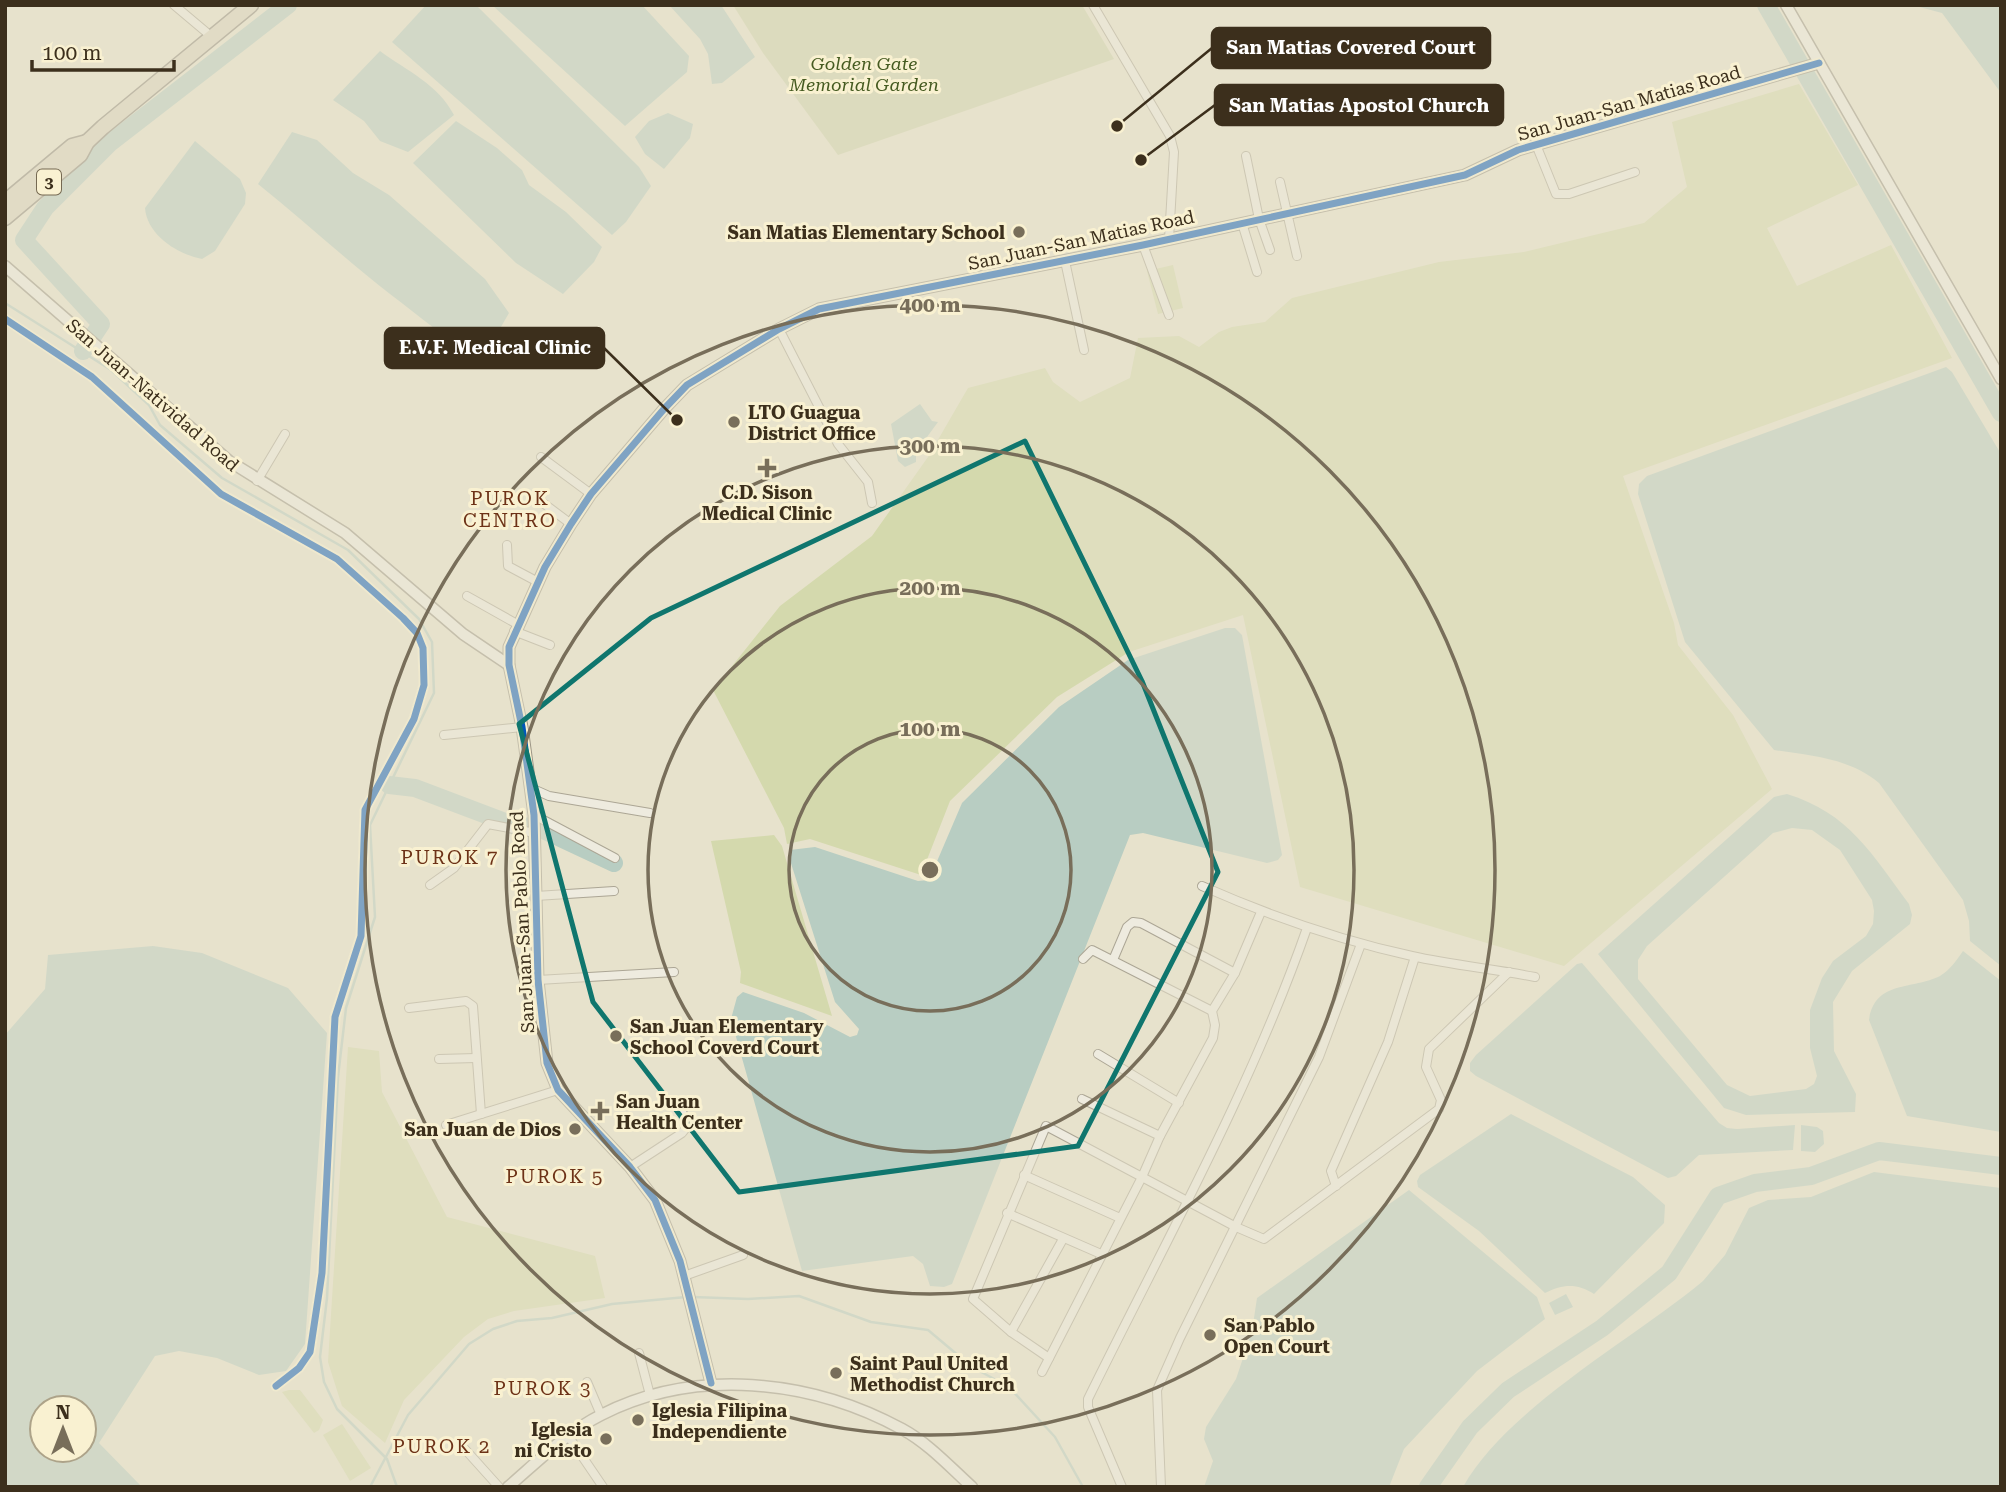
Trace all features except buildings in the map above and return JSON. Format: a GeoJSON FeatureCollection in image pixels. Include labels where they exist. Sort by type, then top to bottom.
{"type":"FeatureCollection","features":[{"type":"Feature","properties":{"kind":"highway","name":"3"},"geometry":{"type":"LineString","coordinates":[[5,218],[80,155],[87,142],[251,5]]}},
{"type":"Feature","properties":{"kind":"highway","name":"3"},"geometry":{"type":"LineString","coordinates":[[5,201],[72,146],[87,142]]}},
{"type":"Feature","properties":{"kind":"street"},"geometry":{"type":"LineString","coordinates":[[174,5],[212,37]]}},
{"type":"Feature","properties":{"kind":"street"},"geometry":{"type":"LineString","coordinates":[[1093,5],[1170,136],[1174,152],[1169,239]]}},
{"type":"Feature","properties":{"kind":"street"},"geometry":{"type":"LineString","coordinates":[[1786,5],[1814,65],[2001,379]]}},
{"type":"Feature","properties":{"kind":"street","name":"San Juan-San Matias Road"},"geometry":{"type":"LineString","coordinates":[[509,666],[515,628],[538,582],[591,494],[687,386],[779,329],[819,310],[1143,245],[1465,175],[1518,150],[1537,147],[1814,65]]}},
{"type":"Feature","properties":{"kind":"street"},"geometry":{"type":"LineString","coordinates":[[1537,147],[1551,188],[1556,194],[1569,194],[1634,172]]}},
{"type":"Feature","properties":{"kind":"street"},"geometry":{"type":"LineString","coordinates":[[1246,156],[1259,219],[1270,250]]}},
{"type":"Feature","properties":{"kind":"street"},"geometry":{"type":"LineString","coordinates":[[1280,182],[1297,256]]}},
{"type":"Feature","properties":{"kind":"street"},"geometry":{"type":"LineString","coordinates":[[1242,223],[1257,272]]}},
{"type":"Feature","properties":{"kind":"street"},"geometry":{"type":"LineString","coordinates":[[1143,245],[1169,315]]}},
{"type":"Feature","properties":{"kind":"street"},"geometry":{"type":"LineString","coordinates":[[1065,261],[1084,351]]}},
{"type":"Feature","properties":{"kind":"street","name":"San Juan-Natividad Road"},"geometry":{"type":"LineString","coordinates":[[5,266],[229,461],[257,481],[345,533],[463,634],[509,666]]}},
{"type":"Feature","properties":{"kind":"street"},"geometry":{"type":"LineString","coordinates":[[5,319],[92,377],[221,494],[337,559],[403,618],[417,634],[423,648],[424,685],[414,719],[365,810],[360,936],[335,1017],[322,1273],[310,1352],[299,1368],[276,1386]]}},
{"type":"Feature","properties":{"kind":"street"},"geometry":{"type":"LineString","coordinates":[[779,329],[838,444],[868,482],[872,503]]}},
{"type":"Feature","properties":{"kind":"street"},"geometry":{"type":"LineString","coordinates":[[257,481],[285,434]]}},
{"type":"Feature","properties":{"kind":"street"},"geometry":{"type":"LineString","coordinates":[[541,457],[591,494]]}},
{"type":"Feature","properties":{"kind":"street"},"geometry":{"type":"LineString","coordinates":[[543,503],[571,524]]}},
{"type":"Feature","properties":{"kind":"street"},"geometry":{"type":"LineString","coordinates":[[507,545],[508,566],[538,582]]}},
{"type":"Feature","properties":{"kind":"street"},"geometry":{"type":"LineString","coordinates":[[467,596],[515,628],[550,645]]}},
{"type":"Feature","properties":{"kind":"street","name":"San Juan-San Pablo Road"},"geometry":{"type":"LineString","coordinates":[[509,666],[531,788],[538,980],[547,1063],[558,1090],[630,1167],[654,1200],[688,1288],[710,1383]]}},
{"type":"Feature","properties":{"kind":"street"},"geometry":{"type":"LineString","coordinates":[[444,735],[522,727]]}},
{"type":"Feature","properties":{"kind":"street"},"geometry":{"type":"LineString","coordinates":[[531,788],[549,796],[650,813]]}},
{"type":"Feature","properties":{"kind":"street"},"geometry":{"type":"LineString","coordinates":[[430,885],[454,868],[488,824],[534,824],[615,859]]}},
{"type":"Feature","properties":{"kind":"street"},"geometry":{"type":"LineString","coordinates":[[1202,886],[1261,912],[1361,944],[1415,957],[1535,977]]}},
{"type":"Feature","properties":{"kind":"street"},"geometry":{"type":"LineString","coordinates":[[536,895],[614,891]]}},
{"type":"Feature","properties":{"kind":"street"},"geometry":{"type":"LineString","coordinates":[[1042,1373],[1142,1177],[1160,1136],[1213,1038],[1215,1025],[1212,1011],[1235,973],[1261,912]]}},
{"type":"Feature","properties":{"kind":"street"},"geometry":{"type":"LineString","coordinates":[[1113,960],[1127,927],[1133,922],[1141,923],[1235,973]]}},
{"type":"Feature","properties":{"kind":"street"},"geometry":{"type":"LineString","coordinates":[[1122,1487],[1088,1406],[1088,1399],[1283,998],[1307,928]]}},
{"type":"Feature","properties":{"kind":"street"},"geometry":{"type":"LineString","coordinates":[[1161,1487],[1157,1390],[1319,1057],[1361,944]]}},
{"type":"Feature","properties":{"kind":"street"},"geometry":{"type":"LineString","coordinates":[[1083,959],[1092,950],[1212,1011]]}},
{"type":"Feature","properties":{"kind":"street"},"geometry":{"type":"LineString","coordinates":[[1336,1186],[1331,1171],[1388,1042],[1415,957]]}},
{"type":"Feature","properties":{"kind":"street"},"geometry":{"type":"LineString","coordinates":[[538,980],[674,972]]}},
{"type":"Feature","properties":{"kind":"street"},"geometry":{"type":"LineString","coordinates":[[1049,1358],[1011,1332],[973,1298],[1046,1126],[1186,1201],[1264,1239],[1438,1110],[1441,1100],[1426,1067],[1429,1049],[1509,972]]}},
{"type":"Feature","properties":{"kind":"street"},"geometry":{"type":"LineString","coordinates":[[409,1008],[470,1003],[474,1010],[481,1114]]}},
{"type":"Feature","properties":{"kind":"street"},"geometry":{"type":"LineString","coordinates":[[1098,1054],[1179,1103]]}},
{"type":"Feature","properties":{"kind":"street"},"geometry":{"type":"LineString","coordinates":[[439,1059],[476,1059]]}},
{"type":"Feature","properties":{"kind":"street"},"geometry":{"type":"LineString","coordinates":[[446,1125],[558,1090]]}},
{"type":"Feature","properties":{"kind":"street"},"geometry":{"type":"LineString","coordinates":[[1082,1099],[1160,1136]]}},
{"type":"Feature","properties":{"kind":"street"},"geometry":{"type":"LineString","coordinates":[[630,1167],[682,1133],[685,1128],[682,1110]]}},
{"type":"Feature","properties":{"kind":"street"},"geometry":{"type":"LineString","coordinates":[[1024,1175],[1120,1218]]}},
{"type":"Feature","properties":{"kind":"street"},"geometry":{"type":"LineString","coordinates":[[1007,1213],[1101,1254]]}},
{"type":"Feature","properties":{"kind":"street"},"geometry":{"type":"LineString","coordinates":[[1011,1332],[1063,1239]]}},
{"type":"Feature","properties":{"kind":"street"},"geometry":{"type":"LineString","coordinates":[[684,1276],[743,1255]]}},
{"type":"Feature","properties":{"kind":"street"},"geometry":{"type":"LineString","coordinates":[[639,1353],[650,1395]]}},
{"type":"Feature","properties":{"kind":"street"},"geometry":{"type":"LineString","coordinates":[[587,1382],[601,1415]]}},
{"type":"Feature","properties":{"kind":"street"},"geometry":{"type":"LineString","coordinates":[[508,1487],[569,1437],[601,1415],[650,1395],[710,1383],[815,1397],[877,1418],[904,1431],[972,1487]]}},
{"type":"Feature","properties":{"kind":"street"},"geometry":{"type":"LineString","coordinates":[[569,1437],[603,1487]]}},
{"type":"Feature","properties":{"kind":"street"},"geometry":{"type":"LineString","coordinates":[[463,1447],[499,1487]]}},
{"type":"Feature","properties":{"kind":"highlighted area"},"geometry":{"type":"Polygon","coordinates":[[[1025,441],[1142,681],[1218,872],[1078,1146],[739,1192],[593,1002],[519,724],[651,618],[1025,441]]]}},
{"type":"Feature","properties":{"kind":"green space","name":"Golden Gate Memorial Garden"},"geometry":{"type":"Polygon","coordinates":[[[733,5],[1082,5],[1114,59],[838,155],[763,53],[733,5]]]}},
{"type":"Feature","properties":{"kind":"green space"},"geometry":{"type":"Polygon","coordinates":[[[1799,84],[1858,185],[1767,228],[1797,286],[1891,245],[1952,358],[1623,476],[1674,623],[1678,645],[1733,715],[1772,789],[1564,966],[1300,887],[1243,615],[1129,652],[1057,697],[950,801],[921,875],[810,839],[787,844],[784,828],[713,690],[780,606],[872,536],[928,457],[968,388],[1045,368],[1053,382],[1080,402],[1130,378],[1138,338],[1179,336],[1199,347],[1219,332],[1232,327],[1265,322],[1292,298],[1439,262],[1524,252],[1644,223],[1687,187],[1672,122],[1799,84]]]}},
{"type":"Feature","properties":{"kind":"green space"},"geometry":{"type":"Polygon","coordinates":[[[1173,265],[1183,308],[1158,314],[1147,271],[1173,265]]]}},
{"type":"Feature","properties":{"kind":"green space"},"geometry":{"type":"Polygon","coordinates":[[[774,835],[782,846],[832,1016],[740,983],[741,972],[711,841],[774,835]]]}},
{"type":"Feature","properties":{"kind":"green space"},"geometry":{"type":"Polygon","coordinates":[[[348,1047],[379,1051],[382,1092],[447,1217],[595,1256],[605,1298],[514,1311],[488,1319],[464,1337],[404,1400],[385,1443],[342,1406],[328,1362],[348,1047]]]}},
{"type":"Feature","properties":{"kind":"green space"},"geometry":{"type":"Polygon","coordinates":[[[300,1390],[323,1420],[319,1430],[314,1433],[282,1392],[300,1390]]]}},
{"type":"Feature","properties":{"kind":"green space"},"geometry":{"type":"Polygon","coordinates":[[[342,1424],[371,1468],[350,1481],[323,1435],[342,1424]]]}},
{"type":"Feature","properties":{"kind":"shaded area"},"geometry":{"type":"Polygon","coordinates":[[[426,5],[476,5],[639,167],[651,186],[626,222],[612,235],[392,42],[426,5]]]}},
{"type":"Feature","properties":{"kind":"shaded area"},"geometry":{"type":"Polygon","coordinates":[[[492,5],[642,5],[689,56],[687,72],[625,126],[492,5]]]}},
{"type":"Feature","properties":{"kind":"shaded area"},"geometry":{"type":"Polygon","coordinates":[[[669,5],[721,5],[755,57],[722,83],[712,84],[708,54],[700,39],[669,5]]]}},
{"type":"Feature","properties":{"kind":"shaded area"},"geometry":{"type":"Polygon","coordinates":[[[1912,5],[2001,5],[2001,93],[1942,13],[1912,5]]]}},
{"type":"Feature","properties":{"kind":"shaded area"},"geometry":{"type":"Polygon","coordinates":[[[380,51],[431,86],[454,115],[408,152],[380,141],[364,121],[333,100],[380,51]]]}},
{"type":"Feature","properties":{"kind":"shaded area"},"geometry":{"type":"Polygon","coordinates":[[[668,113],[693,124],[690,138],[664,169],[645,154],[635,137],[649,121],[668,113]]]}},
{"type":"Feature","properties":{"kind":"shaded area"},"geometry":{"type":"Polygon","coordinates":[[[456,121],[497,148],[522,170],[529,185],[566,212],[602,247],[594,262],[563,294],[516,263],[413,163],[456,121]]]}},
{"type":"Feature","properties":{"kind":"shaded area"},"geometry":{"type":"Polygon","coordinates":[[[292,132],[317,140],[353,173],[389,195],[485,279],[509,313],[483,358],[446,337],[390,294],[258,184],[292,132]]]}},
{"type":"Feature","properties":{"kind":"shaded area"},"geometry":{"type":"Polygon","coordinates":[[[195,141],[240,179],[246,193],[245,204],[215,251],[202,259],[183,253],[157,235],[147,218],[145,208],[195,141]]]}},
{"type":"Feature","properties":{"kind":"shaded area"},"geometry":{"type":"Polygon","coordinates":[[[1946,367],[1952,372],[2001,454],[2001,966],[1970,941],[1969,921],[1963,900],[1879,783],[1843,763],[1774,750],[1685,642],[1638,494],[1639,484],[1647,476],[1946,367]]]}},
{"type":"Feature","properties":{"kind":"shaded area"},"geometry":{"type":"Polygon","coordinates":[[[920,404],[932,421],[938,422],[916,452],[916,462],[905,467],[898,461],[891,424],[920,404]]]}},
{"type":"Feature","properties":{"kind":"shaded area"},"geometry":{"type":"Polygon","coordinates":[[[1225,628],[1235,628],[1242,635],[1282,855],[1278,860],[1267,863],[1143,833],[1130,835],[952,1284],[944,1287],[930,1286],[923,1264],[913,1256],[802,1271],[731,1019],[737,997],[743,992],[804,1013],[850,1037],[857,1035],[859,1029],[835,1002],[789,857],[790,850],[815,847],[918,881],[929,880],[962,803],[1059,707],[1128,660],[1225,628]]]}},
{"type":"Feature","properties":{"kind":"shaded area"},"geometry":{"type":"Polygon","coordinates":[[[1787,794],[1809,802],[1843,824],[1883,868],[1909,904],[1912,915],[1910,924],[1852,971],[1833,1002],[1834,1051],[1856,1094],[1855,1112],[1746,1115],[1724,1108],[1598,954],[1774,797],[1787,794]],[[1792,828],[1773,833],[1647,946],[1638,960],[1638,979],[1727,1085],[1750,1096],[1806,1089],[1814,1084],[1817,1076],[1810,1048],[1810,1010],[1822,978],[1833,961],[1866,936],[1873,924],[1872,900],[1840,850],[1812,830],[1792,828]]]}},
{"type":"Feature","properties":{"kind":"shaded area"},"geometry":{"type":"Polygon","coordinates":[[[153,946],[202,953],[288,988],[327,1033],[305,1344],[286,1371],[259,1375],[217,1358],[179,1351],[155,1356],[99,1443],[142,1487],[5,1487],[5,1035],[45,989],[48,955],[153,946]]]}},
{"type":"Feature","properties":{"kind":"shaded area"},"geometry":{"type":"Polygon","coordinates":[[[1963,951],[2001,981],[2001,1132],[1907,1116],[1869,1020],[1873,1007],[1887,992],[1940,976],[1963,951]]]}},
{"type":"Feature","properties":{"kind":"shaded area"},"geometry":{"type":"Polygon","coordinates":[[[1582,963],[1719,1123],[1727,1128],[1737,1129],[1795,1125],[1793,1150],[1699,1155],[1676,1176],[1668,1178],[1470,1071],[1470,1063],[1476,1055],[1577,964],[1582,963]]]}},
{"type":"Feature","properties":{"kind":"shaded area"},"geometry":{"type":"Polygon","coordinates":[[[1511,1114],[1633,1177],[1665,1205],[1664,1223],[1594,1294],[1570,1286],[1545,1293],[1479,1231],[1418,1187],[1420,1175],[1511,1114]]]}},
{"type":"Feature","properties":{"kind":"shaded area"},"geometry":{"type":"Polygon","coordinates":[[[1801,1125],[1817,1127],[1823,1131],[1824,1144],[1815,1152],[1801,1151],[1801,1125]]]}},
{"type":"Feature","properties":{"kind":"shaded area"},"geometry":{"type":"Polygon","coordinates":[[[1874,1172],[2001,1188],[2001,1487],[1463,1487],[1483,1458],[1540,1403],[1703,1281],[1725,1255],[1749,1208],[1768,1200],[1811,1197],[1874,1172]]]}},
{"type":"Feature","properties":{"kind":"shaded area"},"geometry":{"type":"Polygon","coordinates":[[[1409,1190],[1537,1297],[1545,1319],[1477,1371],[1404,1449],[1389,1487],[1204,1487],[1213,1461],[1204,1439],[1206,1427],[1236,1379],[1252,1331],[1257,1298],[1409,1190]]]}},
{"type":"Feature","properties":{"kind":"shaded area"},"geometry":{"type":"Polygon","coordinates":[[[1566,1294],[1573,1307],[1555,1315],[1549,1303],[1566,1294]]]}},
{"type":"Feature","properties":{"kind":"waterway"},"geometry":{"type":"LineString","coordinates":[[83,351],[101,324],[24,240],[45,208],[110,143],[288,5]]}},
{"type":"Feature","properties":{"kind":"waterway"},"geometry":{"type":"LineString","coordinates":[[1766,5],[2001,413]]}},
{"type":"Feature","properties":{"kind":"waterway"},"geometry":{"type":"LineString","coordinates":[[5,303],[111,370],[149,405],[160,425],[222,478],[348,550],[419,619],[432,642],[434,693],[370,825],[375,917],[346,1008],[338,1077],[327,1298],[320,1357],[324,1382],[337,1409],[387,1459],[397,1487]]}},
{"type":"Feature","properties":{"kind":"waterway"},"geometry":{"type":"LineString","coordinates":[[389,785],[415,788],[518,827],[535,826],[614,863]]}},
{"type":"Feature","properties":{"kind":"waterway"},"geometry":{"type":"LineString","coordinates":[[1428,1487],[1470,1427],[1508,1390],[1602,1328],[1669,1273],[1718,1196],[1755,1183],[1811,1176],[1879,1151],[2001,1166]]}},
{"type":"Feature","properties":{"kind":"waterway"},"geometry":{"type":"LineString","coordinates":[[693,1297],[748,1299],[799,1296],[871,1322],[928,1330],[972,1367],[1009,1387],[1055,1437],[1083,1487]]}},
{"type":"Feature","properties":{"kind":"waterway"},"geometry":{"type":"LineString","coordinates":[[370,1487],[408,1415],[469,1344],[493,1329],[517,1321],[552,1318],[612,1304],[686,1297]]}},
{"type":"Feature","properties":{"kind":"cycle path"},"geometry":{"type":"LineString","coordinates":[[711,1383],[680,1261],[655,1200],[630,1167],[558,1090],[547,1063],[538,980],[534,815],[522,727],[509,665],[509,647],[545,567],[591,494],[687,385],[779,329],[819,309],[1143,245],[1465,175],[1518,150],[1819,63]]}},
{"type":"Feature","properties":{"kind":"cycle path"},"geometry":{"type":"LineString","coordinates":[[5,319],[92,377],[221,494],[337,559],[403,618],[417,633],[423,648],[424,685],[414,719],[365,810],[361,936],[335,1017],[322,1273],[310,1352],[299,1368],[276,1386]]}},
{"type":"Feature","properties":{"kind":"place","name":"San Matias Covered Court"},"geometry":{"type":"Point","coordinates":[1117,126]}},
{"type":"Feature","properties":{"kind":"place","name":"San Matias Apostol Church"},"geometry":{"type":"Point","coordinates":[1141,160]}},
{"type":"Feature","properties":{"kind":"place","name":"San Matias Elementary School"},"geometry":{"type":"Point","coordinates":[1019,232]}},
{"type":"Feature","properties":{"kind":"place","name":"E.V.F. Medical Clinic"},"geometry":{"type":"Point","coordinates":[677,420]}},
{"type":"Feature","properties":{"kind":"place","name":"LTO Guagua District Office"},"geometry":{"type":"Point","coordinates":[734,422]}},
{"type":"Feature","properties":{"kind":"place","name":"C.D. Sison Medical Clinic"},"geometry":{"type":"Point","coordinates":[767,468]}},
{"type":"Feature","properties":{"kind":"place","name":"San Juan Elementary School Coverd Court"},"geometry":{"type":"Point","coordinates":[616,1036]}},
{"type":"Feature","properties":{"kind":"place","name":"San Juan Health Center"},"geometry":{"type":"Point","coordinates":[600,1111]}},
{"type":"Feature","properties":{"kind":"place","name":"San Juan de Dios"},"geometry":{"type":"Point","coordinates":[575,1129]}},
{"type":"Feature","properties":{"kind":"place","name":"San Pablo Open Court"},"geometry":{"type":"Point","coordinates":[1210,1335]}},
{"type":"Feature","properties":{"kind":"place","name":"Saint Paul United Methodist Church"},"geometry":{"type":"Point","coordinates":[836,1373]}},
{"type":"Feature","properties":{"kind":"place","name":"Iglesia Filipina Independiente"},"geometry":{"type":"Point","coordinates":[638,1420]}},
{"type":"Feature","properties":{"kind":"place","name":"Iglesia ni Cristo"},"geometry":{"type":"Point","coordinates":[606,1439]}},
{"type":"Feature","properties":{"kind":"district","name":"PUROK CENTRO"},"geometry":{"type":"Point","coordinates":[510,509]}},
{"type":"Feature","properties":{"kind":"district","name":"PUROK 7"},"geometry":{"type":"Point","coordinates":[450,857]}},
{"type":"Feature","properties":{"kind":"district","name":"PUROK 5"},"geometry":{"type":"Point","coordinates":[555,1176]}},
{"type":"Feature","properties":{"kind":"district","name":"PUROK 3"},"geometry":{"type":"Point","coordinates":[543,1388]}},
{"type":"Feature","properties":{"kind":"district","name":"PUROK 2"},"geometry":{"type":"Point","coordinates":[442,1446]}}]}
